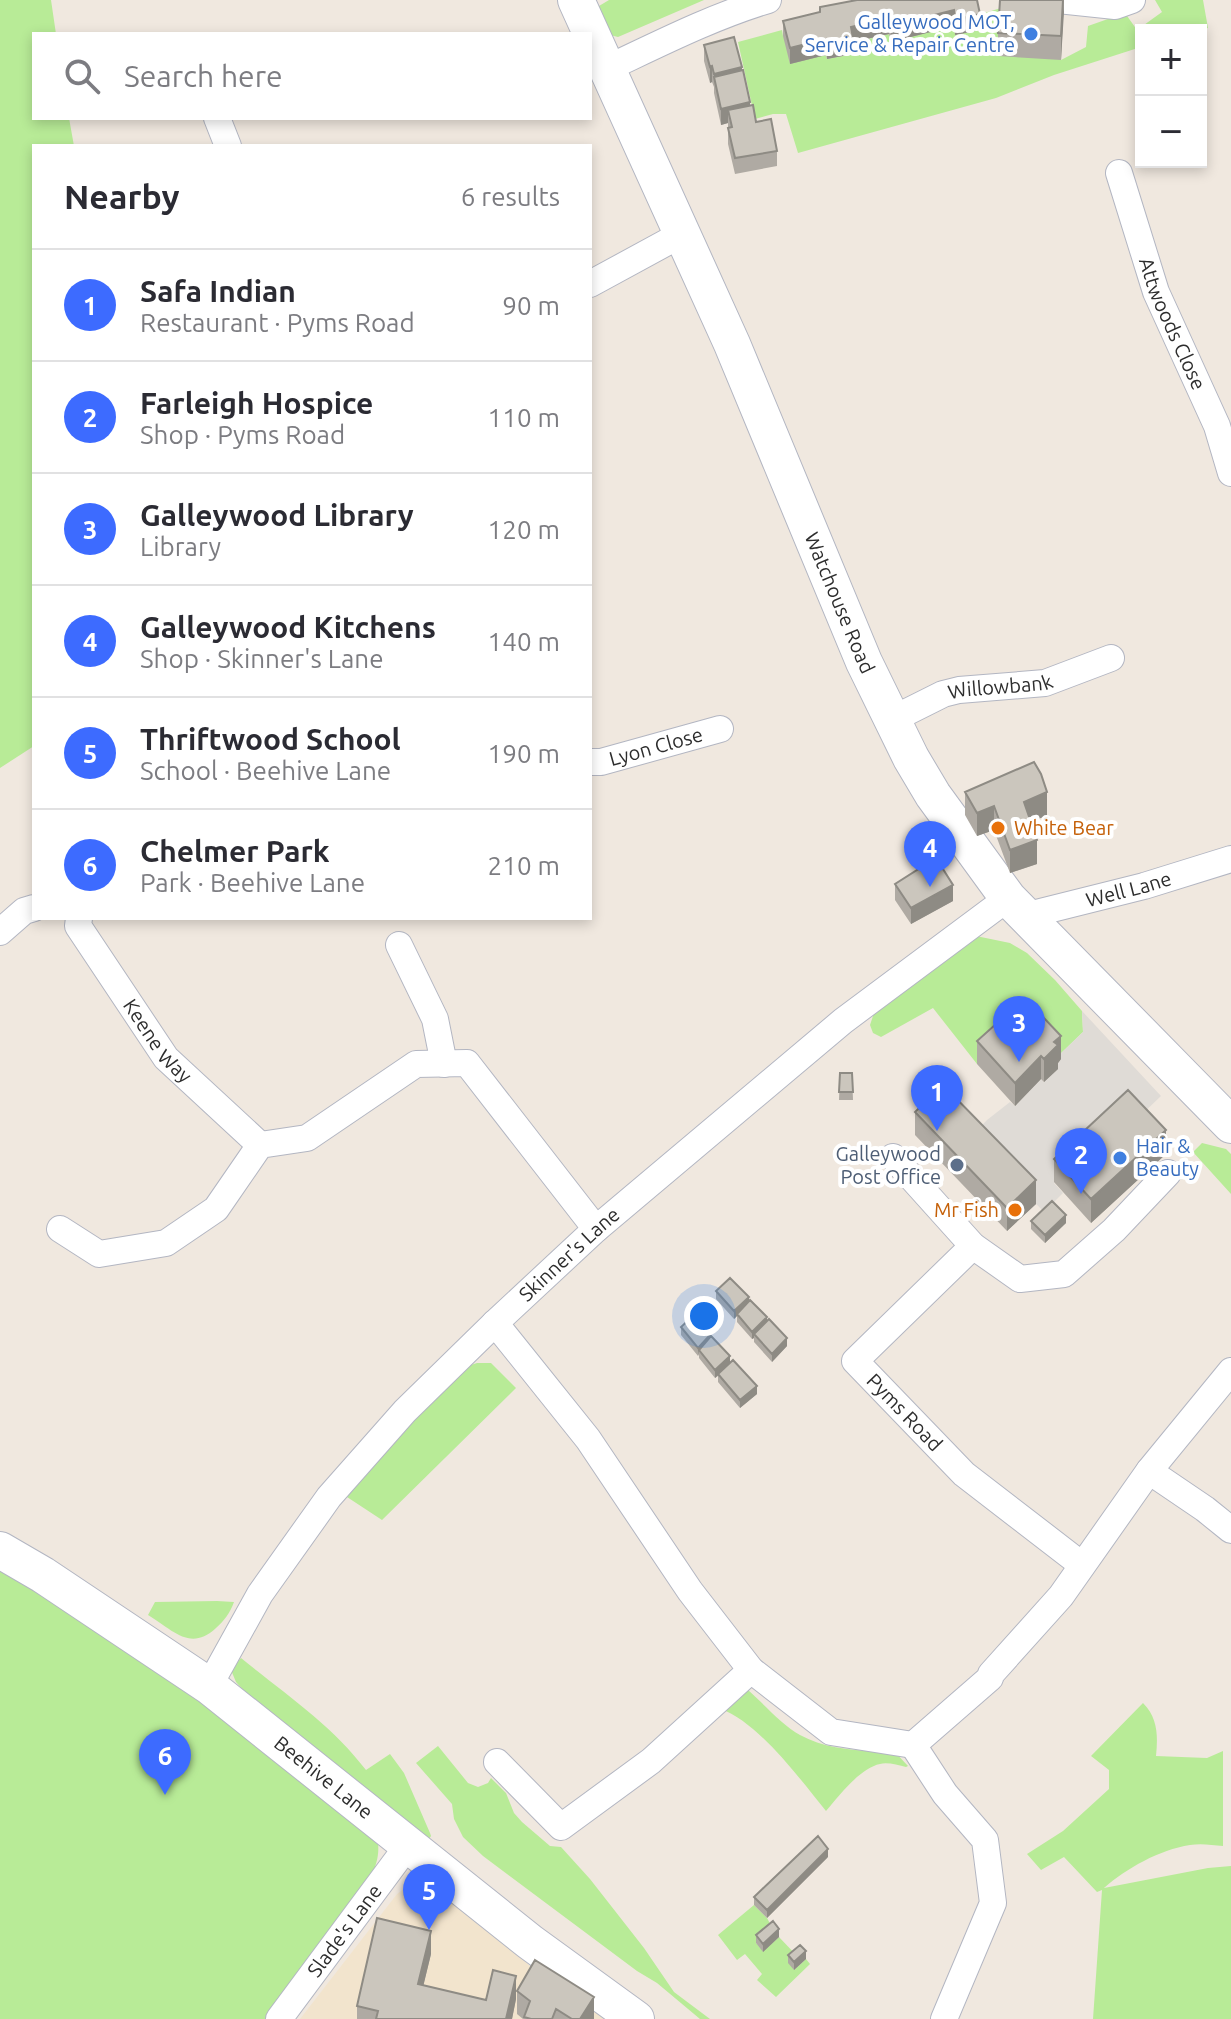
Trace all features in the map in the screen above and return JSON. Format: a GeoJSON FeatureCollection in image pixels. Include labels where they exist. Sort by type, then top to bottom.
{"type":"FeatureCollection","features":[{"type":"Feature","properties":{"kind":"street","name":"Watchouse Road"},"geometry":{"type":"LineString","coordinates":[[576,0],[591,32]]}},
{"type":"Feature","properties":{"kind":"street"},"geometry":{"type":"LineString","coordinates":[[608,68],[741,8],[768,0]]}},
{"type":"Feature","properties":{"kind":"street"},"geometry":{"type":"LineString","coordinates":[[1058,0],[1115,6],[1132,0]]}},
{"type":"Feature","properties":{"kind":"street","name":"Watchouse Road"},"geometry":{"type":"LineString","coordinates":[[592,34],[743,369],[891,720],[933,795],[1016,907],[1231,1125]]}},
{"type":"Feature","properties":{"kind":"street"},"geometry":{"type":"LineString","coordinates":[[218,120],[227,144]]}},
{"type":"Feature","properties":{"kind":"street","name":"Attwoods Close"},"geometry":{"type":"LineString","coordinates":[[1119,173],[1156,292],[1217,426],[1231,473]]}},
{"type":"Feature","properties":{"kind":"street"},"geometry":{"type":"LineString","coordinates":[[592,283],[682,234]]}},
{"type":"Feature","properties":{"kind":"street","name":"Willowbank"},"geometry":{"type":"LineString","coordinates":[[891,720],[943,694],[1045,683],[1111,658]]}},
{"type":"Feature","properties":{"kind":"street","name":"Lyon Close"},"geometry":{"type":"LineString","coordinates":[[592,762],[720,729]]}},
{"type":"Feature","properties":{"kind":"street","name":"Well Lane"},"geometry":{"type":"LineString","coordinates":[[1016,907],[1144,886],[1231,859]]}},
{"type":"Feature","properties":{"kind":"street","name":"Skinner's Lane"},"geometry":{"type":"LineString","coordinates":[[209,1686],[260,1594],[329,1497],[405,1411],[495,1323],[596,1229],[843,1021],[1016,907]]}},
{"type":"Feature","properties":{"kind":"street"},"geometry":{"type":"LineString","coordinates":[[0,932],[24,911],[32,909]]}},
{"type":"Feature","properties":{"kind":"street","name":"Keene Way"},"geometry":{"type":"LineString","coordinates":[[79,920],[78,926],[166,1058],[260,1145]]}},
{"type":"Feature","properties":{"kind":"street"},"geometry":{"type":"LineString","coordinates":[[399,945],[435,1019],[444,1064]]}},
{"type":"Feature","properties":{"kind":"street"},"geometry":{"type":"LineString","coordinates":[[60,1229],[99,1254],[166,1243],[216,1209],[260,1145],[307,1138],[416,1064],[467,1063],[596,1229]]}},
{"type":"Feature","properties":{"kind":"street"},"geometry":{"type":"LineString","coordinates":[[893,1157],[973,1246],[1020,1279],[1064,1274],[1114,1230],[1168,1173]]}},
{"type":"Feature","properties":{"kind":"street","name":"Pyms Road"},"geometry":{"type":"LineString","coordinates":[[973,1246],[855,1361],[964,1474],[1082,1565]]}},
{"type":"Feature","properties":{"kind":"street"},"geometry":{"type":"LineString","coordinates":[[495,1323],[588,1439],[690,1591],[751,1670],[831,1732],[913,1745],[945,1794],[985,1840],[993,1903],[944,2019]]}},
{"type":"Feature","properties":{"kind":"street"},"geometry":{"type":"LineString","coordinates":[[913,1745],[990,1678],[1061,1596],[1149,1471],[1231,1371]]}},
{"type":"Feature","properties":{"kind":"street"},"geometry":{"type":"LineString","coordinates":[[1149,1471],[1231,1530]]}},
{"type":"Feature","properties":{"kind":"street","name":"Beehive Lane"},"geometry":{"type":"LineString","coordinates":[[0,1550],[43,1575],[209,1686],[530,1942],[636,2019]]}},
{"type":"Feature","properties":{"kind":"street"},"geometry":{"type":"LineString","coordinates":[[497,1762],[561,1827],[651,1761],[751,1670]]}},
{"type":"Feature","properties":{"kind":"street","name":"Slade's Lane"},"geometry":{"type":"LineString","coordinates":[[279,2019],[409,1844]]}},
{"type":"Feature","properties":{"kind":"shaded area"},"geometry":{"type":"Polygon","coordinates":[[[1082,1011],[1161,1096],[1135,1121],[1054,1183],[1063,1193],[1044,1212],[971,1137],[987,1120],[1010,1102],[1015,1106],[1041,1079],[1044,1082],[1057,1069],[1058,1056],[1083,1032],[1082,1011]]]}},
{"type":"Feature","properties":{"kind":"shaded area"},"geometry":{"type":"Polygon","coordinates":[[[426,1884],[441,1888],[530,1966],[605,2019],[300,2019],[397,1894],[409,1885],[426,1884]]]}},
{"type":"Feature","properties":{"kind":"green space"},"geometry":{"type":"Polygon","coordinates":[[[0,0],[51,0],[56,32],[32,32],[32,120],[69,120],[74,144],[32,144],[32,747],[0,768],[0,0]]]}},
{"type":"Feature","properties":{"kind":"green space"},"geometry":{"type":"Polygon","coordinates":[[[609,0],[704,0],[618,37],[606,34],[589,12],[609,0]]]}},
{"type":"Feature","properties":{"kind":"green space"},"geometry":{"type":"Polygon","coordinates":[[[1155,0],[1203,0],[1208,28],[1207,24],[1145,24],[1162,12],[1155,0]]]}},
{"type":"Feature","properties":{"kind":"green space"},"geometry":{"type":"Polygon","coordinates":[[[1001,8],[1061,60],[1086,47],[1088,26],[1125,13],[1135,27],[1135,49],[996,98],[798,153],[786,114],[755,119],[738,42],[782,30],[783,36],[826,55],[827,59],[853,54],[851,43],[889,34],[891,41],[1001,8]]]}},
{"type":"Feature","properties":{"kind":"green space"},"geometry":{"type":"Polygon","coordinates":[[[976,936],[1010,943],[1027,953],[1082,1011],[1083,1032],[1058,1056],[1025,1021],[977,1064],[933,1008],[881,1037],[873,1033],[870,1025],[875,1010],[976,936]]]}},
{"type":"Feature","properties":{"kind":"green space"},"geometry":{"type":"Polygon","coordinates":[[[1202,1143],[1226,1149],[1231,1154],[1231,1194],[1193,1152],[1202,1143]]]}},
{"type":"Feature","properties":{"kind":"green space"},"geometry":{"type":"Polygon","coordinates":[[[491,1363],[516,1388],[382,1520],[347,1497],[376,1461],[465,1367],[491,1363]]]}},
{"type":"Feature","properties":{"kind":"green space"},"geometry":{"type":"Polygon","coordinates":[[[0,1566],[107,1631],[377,1835],[378,1856],[371,1876],[266,2019],[0,2019],[0,1566]]]}},
{"type":"Feature","properties":{"kind":"green space"},"geometry":{"type":"Polygon","coordinates":[[[155,1602],[234,1602],[219,1625],[198,1638],[182,1636],[148,1615],[155,1602]]]}},
{"type":"Feature","properties":{"kind":"green space"},"geometry":{"type":"Polygon","coordinates":[[[241,1658],[323,1724],[366,1770],[390,1754],[404,1773],[430,1833],[425,1845],[253,1701],[236,1682],[231,1670],[241,1658]]]}},
{"type":"Feature","properties":{"kind":"green space"},"geometry":{"type":"Polygon","coordinates":[[[748,1690],[800,1735],[845,1749],[893,1750],[908,1766],[886,1763],[872,1767],[850,1783],[826,1811],[764,1739],[750,1726],[721,1709],[748,1690]]]}},
{"type":"Feature","properties":{"kind":"green space"},"geometry":{"type":"Polygon","coordinates":[[[1143,1703],[1152,1715],[1156,1728],[1156,1756],[1207,1758],[1223,1751],[1223,1846],[1194,1844],[1178,1847],[1133,1867],[1104,1888],[1231,1866],[1231,2019],[1093,2019],[1102,1890],[1097,1892],[1064,1857],[1041,1870],[1027,1854],[1063,1831],[1109,1789],[1109,1770],[1091,1756],[1143,1703]]]}},
{"type":"Feature","properties":{"kind":"green space"},"geometry":{"type":"Polygon","coordinates":[[[438,1746],[468,1783],[478,1787],[488,1783],[491,1778],[506,1793],[514,1813],[522,1822],[550,1846],[561,1847],[644,1948],[674,1992],[710,2019],[700,2019],[657,1983],[483,1856],[463,1837],[454,1819],[452,1804],[416,1763],[438,1746]]]}},
{"type":"Feature","properties":{"kind":"green space"},"geometry":{"type":"Polygon","coordinates":[[[754,1905],[773,1929],[756,1943],[763,1951],[779,1937],[797,1956],[794,1970],[806,1959],[810,1964],[776,1997],[757,1980],[762,1974],[745,1954],[737,1960],[718,1935],[754,1905]]]}},
{"type":"Feature","properties":{"kind":"building"},"geometry":{"type":"Polygon","coordinates":[[[857,0],[977,0],[980,14],[955,20],[954,10],[891,26],[889,18],[851,27],[853,38],[827,44],[826,39],[790,48],[783,21],[820,12],[820,7],[857,0]]]}},
{"type":"Feature","properties":{"kind":"building"},"geometry":{"type":"Polygon","coordinates":[[[1000,0],[1063,0],[1061,36],[998,33],[1000,0]]]}},
{"type":"Feature","properties":{"kind":"building"},"geometry":{"type":"Polygon","coordinates":[[[734,37],[742,67],[714,74],[704,45],[734,37]]]}},
{"type":"Feature","properties":{"kind":"building"},"geometry":{"type":"Polygon","coordinates":[[[743,70],[750,102],[721,109],[714,77],[743,70]]]}},
{"type":"Feature","properties":{"kind":"building"},"geometry":{"type":"Polygon","coordinates":[[[753,105],[756,122],[771,119],[777,151],[735,158],[728,128],[732,127],[728,110],[753,105]]]}},
{"type":"Feature","properties":{"kind":"building"},"geometry":{"type":"Polygon","coordinates":[[[1034,762],[1047,792],[1024,802],[1037,840],[1010,850],[994,806],[977,813],[965,792],[1034,762]]]}},
{"type":"Feature","properties":{"kind":"building"},"geometry":{"type":"Polygon","coordinates":[[[936,858],[953,885],[911,908],[895,884],[936,858]]]}},
{"type":"Feature","properties":{"kind":"building"},"geometry":{"type":"Polygon","coordinates":[[[1025,998],[1061,1036],[1054,1042],[1058,1045],[1044,1059],[1041,1056],[1015,1083],[977,1041],[1025,998]]]}},
{"type":"Feature","properties":{"kind":"building"},"geometry":{"type":"Polygon","coordinates":[[[840,1073],[852,1073],[853,1092],[839,1092],[840,1073]]]}},
{"type":"Feature","properties":{"kind":"building"},"geometry":{"type":"Polygon","coordinates":[[[943,1085],[1036,1180],[1007,1208],[915,1112],[943,1085]]]}},
{"type":"Feature","properties":{"kind":"building"},"geometry":{"type":"Polygon","coordinates":[[[1128,1090],[1166,1130],[1091,1199],[1054,1159],[1128,1090]]]}},
{"type":"Feature","properties":{"kind":"building"},"geometry":{"type":"Polygon","coordinates":[[[1052,1201],[1066,1215],[1045,1235],[1031,1221],[1052,1201]]]}},
{"type":"Feature","properties":{"kind":"building"},"geometry":{"type":"Polygon","coordinates":[[[730,1278],[749,1297],[734,1311],[716,1291],[730,1278]]]}},
{"type":"Feature","properties":{"kind":"building"},"geometry":{"type":"Polygon","coordinates":[[[750,1300],[767,1317],[752,1332],[737,1314],[750,1300]]]}},
{"type":"Feature","properties":{"kind":"building"},"geometry":{"type":"Polygon","coordinates":[[[693,1316],[710,1335],[698,1348],[681,1327],[693,1316]]]}},
{"type":"Feature","properties":{"kind":"building"},"geometry":{"type":"Polygon","coordinates":[[[769,1319],[787,1338],[772,1354],[754,1334],[769,1319]]]}},
{"type":"Feature","properties":{"kind":"building"},"geometry":{"type":"Polygon","coordinates":[[[711,1336],[730,1356],[715,1370],[699,1350],[711,1336]]]}},
{"type":"Feature","properties":{"kind":"building"},"geometry":{"type":"Polygon","coordinates":[[[733,1360],[757,1386],[740,1400],[718,1374],[733,1360]]]}},
{"type":"Feature","properties":{"kind":"building"},"geometry":{"type":"Polygon","coordinates":[[[818,1836],[828,1849],[767,1910],[754,1897],[818,1836]]]}},
{"type":"Feature","properties":{"kind":"building"},"geometry":{"type":"Polygon","coordinates":[[[377,1918],[431,1931],[418,1984],[486,2000],[493,1970],[516,1976],[506,2019],[376,2019],[378,2011],[357,2006],[377,1918]]]}},
{"type":"Feature","properties":{"kind":"building"},"geometry":{"type":"Polygon","coordinates":[[[773,1921],[779,1929],[763,1944],[756,1935],[773,1921]]]}},
{"type":"Feature","properties":{"kind":"building"},"geometry":{"type":"Polygon","coordinates":[[[800,1945],[806,1951],[794,1962],[788,1955],[800,1945]]]}},
{"type":"Feature","properties":{"kind":"building"},"geometry":{"type":"Polygon","coordinates":[[[535,1960],[594,1997],[580,2019],[572,2019],[556,2009],[552,2019],[524,2017],[530,2001],[517,1991],[535,1960]]]}},
{"type":"Feature","properties":{"kind":"place","name":"Galleywood MOT, Service & Repair Centre"},"geometry":{"type":"Point","coordinates":[1031,34]}},
{"type":"Feature","properties":{"kind":"place","name":"White Bear"},"geometry":{"type":"Point","coordinates":[998,828]}},
{"type":"Feature","properties":{"kind":"place","name":"Galleywood Kitchens"},"geometry":{"type":"Point","coordinates":[930,887]}},
{"type":"Feature","properties":{"kind":"place","name":"Galleywood Library"},"geometry":{"type":"Point","coordinates":[1019,1062]}},
{"type":"Feature","properties":{"kind":"place","name":"Safa Indian"},"geometry":{"type":"Point","coordinates":[937,1131]}},
{"type":"Feature","properties":{"kind":"place","name":"Hair & Beauty"},"geometry":{"type":"Point","coordinates":[1120,1158]}},
{"type":"Feature","properties":{"kind":"place","name":"Galleywood Post Office"},"geometry":{"type":"Point","coordinates":[957,1165]}},
{"type":"Feature","properties":{"kind":"place","name":"Farleigh Hospice"},"geometry":{"type":"Point","coordinates":[1081,1194]}},
{"type":"Feature","properties":{"kind":"place","name":"Mr Fish"},"geometry":{"type":"Point","coordinates":[1015,1210]}},
{"type":"Feature","properties":{"kind":"place","name":"Chelmer Park"},"geometry":{"type":"Point","coordinates":[165,1795]}},
{"type":"Feature","properties":{"kind":"place","name":"Thriftwood School"},"geometry":{"type":"Point","coordinates":[429,1930]}}]}
